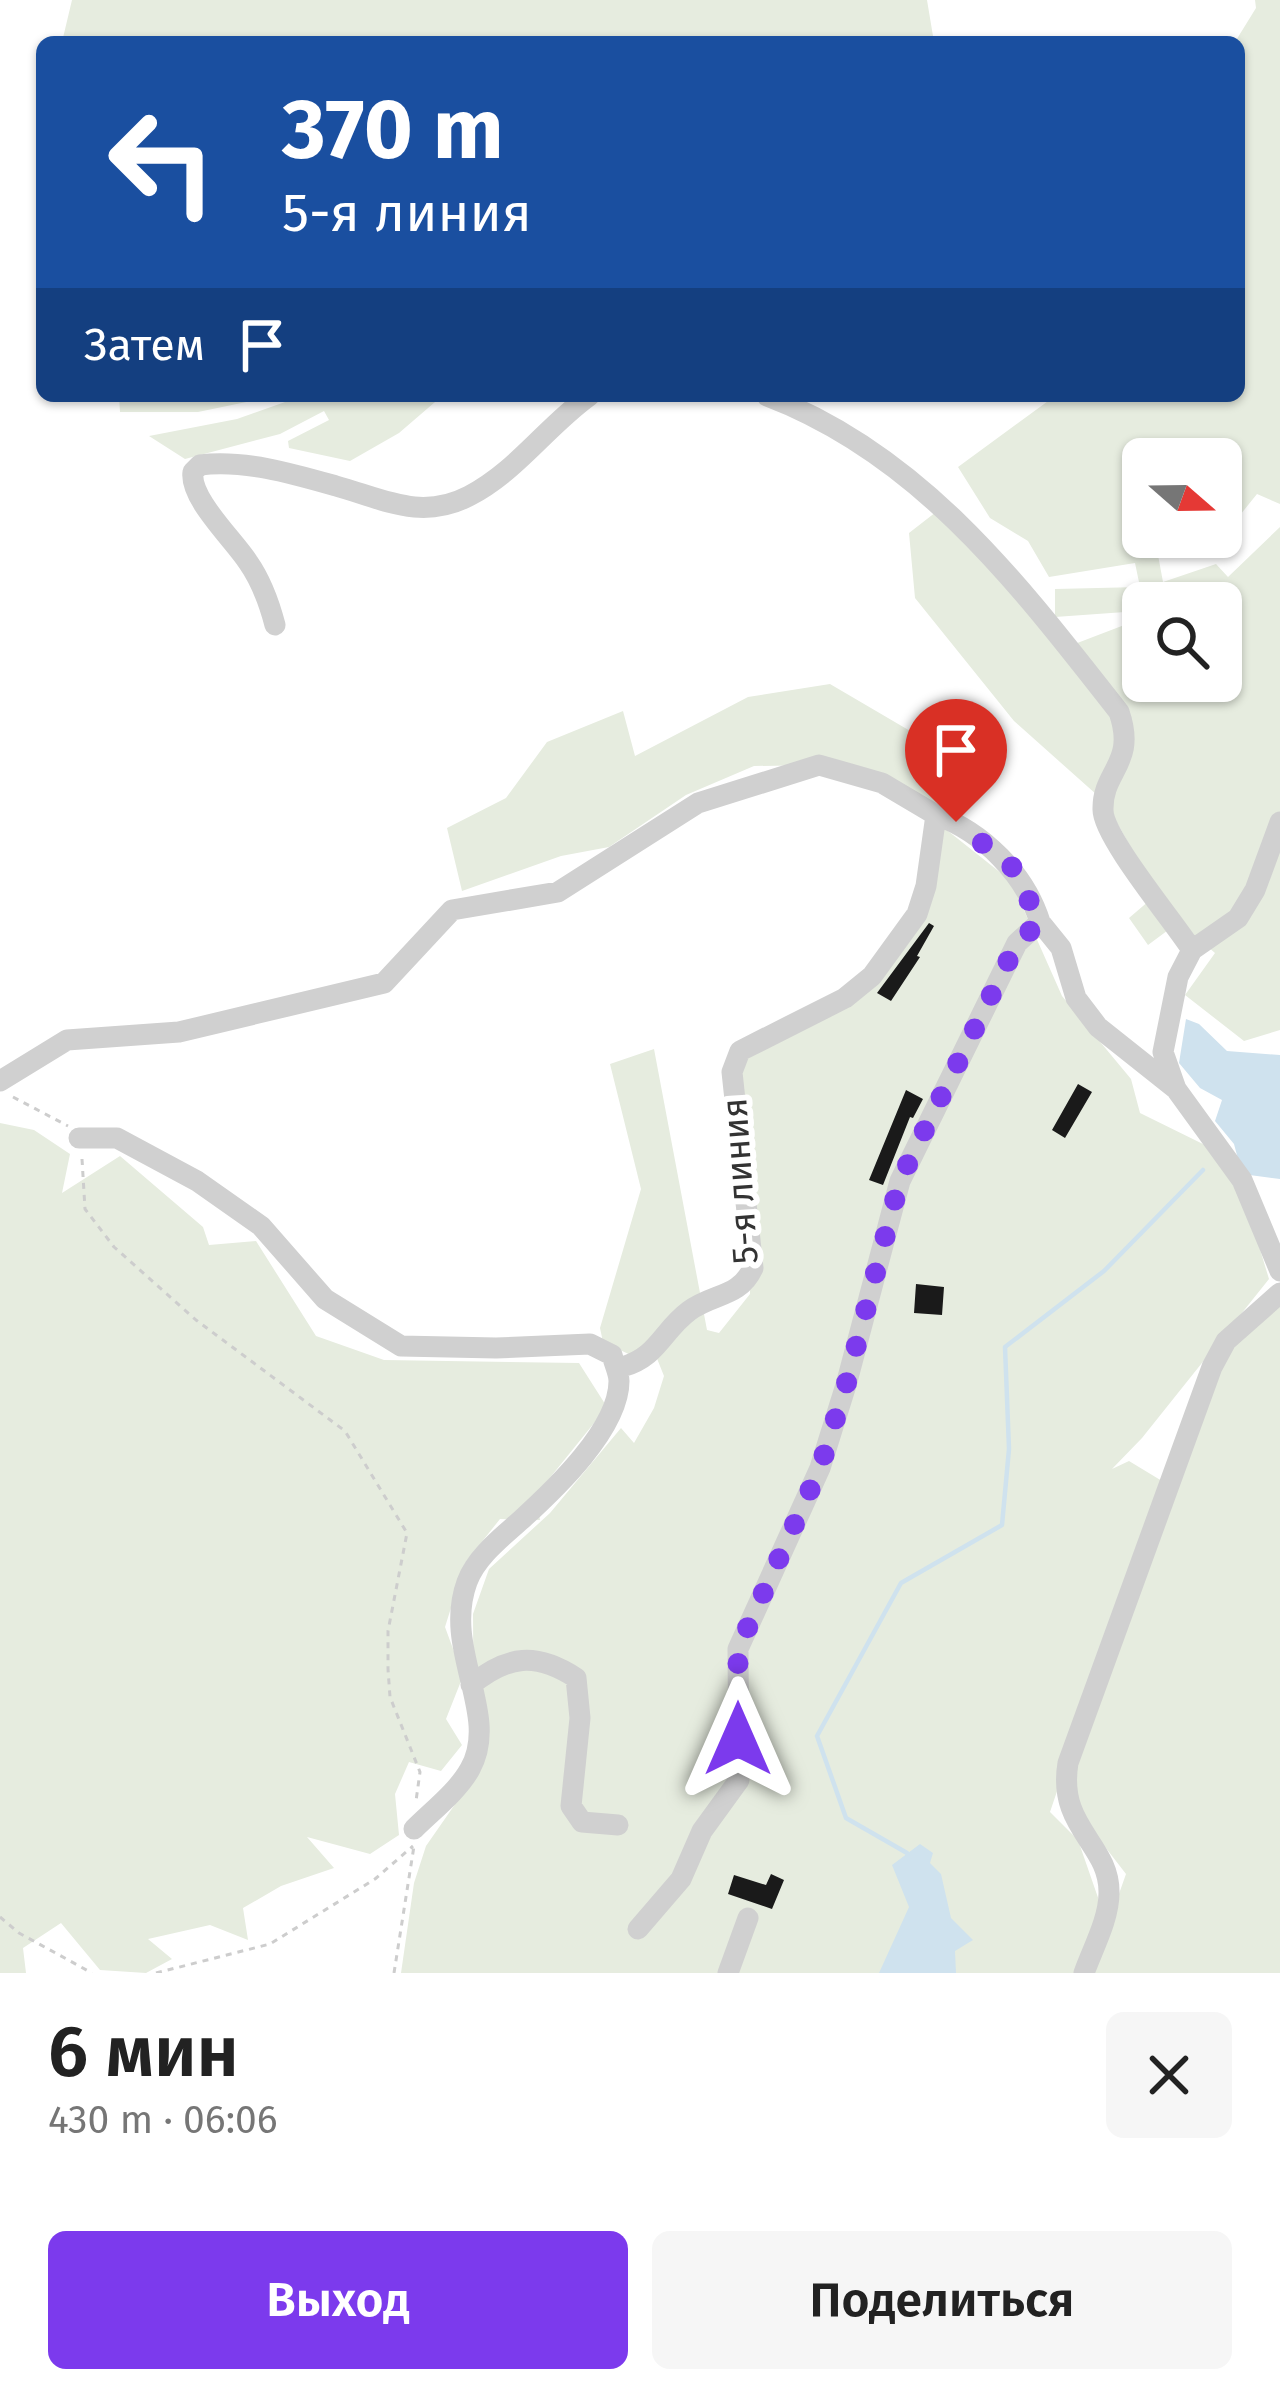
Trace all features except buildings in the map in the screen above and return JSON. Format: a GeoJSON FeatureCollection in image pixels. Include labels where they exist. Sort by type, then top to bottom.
{"type":"FeatureCollection","features":[{"type":"Feature","properties":{"kind":"street"},"geometry":{"type":"LineString","coordinates":[[275,625],[268,596],[250,563],[194,491],[193,472],[200,465],[244,466],[305,479],[400,508],[442,506],[496,481],[582,402]]}},
{"type":"Feature","properties":{"kind":"street"},"geometry":{"type":"LineString","coordinates":[[780,402],[844,431],[936,500],[996,561],[1119,712],[1126,732],[1125,749],[1106,796],[1107,826],[1148,893],[1192,950]]}},
{"type":"Feature","properties":{"kind":"street"},"geometry":{"type":"LineString","coordinates":[[0,1081],[67,1040],[179,1032],[384,983],[452,910],[558,892],[698,803],[818,765],[882,783],[956,822],[1012,867],[1040,922],[1060,948],[1076,998],[1098,1027],[1176,1090],[1242,1180],[1280,1270]]}},
{"type":"Feature","properties":{"kind":"street","name":"5-я линия"},"geometry":{"type":"LineString","coordinates":[[622,1366],[643,1361],[689,1311],[741,1289],[747,1281],[753,1268],[732,1072],[740,1051],[845,998],[872,976],[917,914],[936,815]]}},
{"type":"Feature","properties":{"kind":"street"},"geometry":{"type":"LineString","coordinates":[[1176,1090],[1163,1052],[1178,977],[1192,950],[1238,918],[1255,890],[1280,822]]}},
{"type":"Feature","properties":{"kind":"street"},"geometry":{"type":"LineString","coordinates":[[638,1929],[681,1879],[702,1831],[739,1780],[738,1649],[820,1468],[900,1180],[1017,943],[1040,922]]}},
{"type":"Feature","properties":{"kind":"street"},"geometry":{"type":"LineString","coordinates":[[79,1138],[117,1138],[197,1181],[261,1226],[325,1299],[400,1346],[590,1344],[612,1355],[620,1379],[612,1413],[553,1491],[485,1554],[467,1581],[459,1640],[482,1743],[469,1772],[414,1829]]}},
{"type":"Feature","properties":{"kind":"street"},"geometry":{"type":"LineString","coordinates":[[1084,1973],[1110,1889],[1103,1867],[1068,1806],[1064,1787],[1068,1763],[1212,1367],[1226,1342],[1280,1294]]}},
{"type":"Feature","properties":{"kind":"street"},"geometry":{"type":"LineString","coordinates":[[471,1684],[495,1665],[511,1662],[551,1661],[576,1678],[580,1718],[571,1806],[582,1822],[617,1825]]}},
{"type":"Feature","properties":{"kind":"street"},"geometry":{"type":"LineString","coordinates":[[728,1973],[748,1918]]}},
{"type":"Feature","properties":{"kind":"path"},"geometry":{"type":"LineString","coordinates":[[0,1094],[19,1098],[78,1131],[85,1209],[113,1247],[196,1320],[345,1431],[407,1532],[388,1631],[388,1669],[390,1697],[420,1772],[414,1829]]}},
{"type":"Feature","properties":{"kind":"path"},"geometry":{"type":"LineString","coordinates":[[156,1973],[270,1944],[375,1879],[414,1844],[394,1973]]}},
{"type":"Feature","properties":{"kind":"path"},"geometry":{"type":"LineString","coordinates":[[0,1918],[92,1973]]}},
{"type":"Feature","properties":{"kind":"shaded area"},"geometry":{"type":"Polygon","coordinates":[[[72,0],[927,0],[933,36],[63,36],[72,0]]]}},
{"type":"Feature","properties":{"kind":"shaded area"},"geometry":{"type":"Polygon","coordinates":[[[1255,0],[1280,0],[1280,504],[1257,494],[1242,513],[1242,438],[1122,438],[1122,558],[1159,558],[1163,582],[1139,582],[1135,563],[1049,577],[1028,541],[990,518],[958,467],[1047,402],[1245,402],[1245,36],[1239,36],[1256,8],[1255,0]]]}},
{"type":"Feature","properties":{"kind":"shaded area"},"geometry":{"type":"Polygon","coordinates":[[[119,402],[246,402],[198,412],[120,412],[119,402]]]}},
{"type":"Feature","properties":{"kind":"shaded area"},"geometry":{"type":"Polygon","coordinates":[[[285,402],[435,402],[399,433],[350,461],[289,448],[288,441],[329,420],[324,411],[280,434],[185,459],[149,436],[237,419],[285,402]]]}},
{"type":"Feature","properties":{"kind":"shaded area"},"geometry":{"type":"Polygon","coordinates":[[[936,512],[984,558],[1059,650],[1122,626],[1122,702],[1242,702],[1242,582],[1163,582],[1216,564],[1228,577],[1280,527],[1280,1030],[1244,1041],[1185,995],[1215,953],[1179,922],[1148,945],[1129,918],[1157,894],[1106,803],[1014,721],[915,598],[909,533],[936,512]]]}},
{"type":"Feature","properties":{"kind":"shaded area"},"geometry":{"type":"Polygon","coordinates":[[[1122,587],[1122,612],[1055,617],[1055,589],[1122,587]]]}},
{"type":"Feature","properties":{"kind":"shaded area"},"geometry":{"type":"Polygon","coordinates":[[[830,684],[917,735],[943,827],[1011,881],[1062,996],[1131,1079],[1140,1113],[1207,1146],[1238,1177],[1269,1279],[1112,1469],[1129,1461],[1162,1481],[1050,1812],[1078,1840],[1103,1912],[1080,1973],[401,1973],[414,1883],[426,1846],[474,1777],[473,1614],[489,1569],[550,1513],[621,1428],[634,1443],[654,1408],[664,1376],[652,1346],[635,1357],[603,1342],[600,1328],[641,1189],[610,1064],[654,1049],[707,1330],[719,1333],[750,1294],[751,1229],[736,1074],[746,1053],[875,984],[939,844],[908,791],[818,765],[754,766],[686,795],[609,847],[561,856],[462,891],[447,828],[506,798],[547,742],[623,711],[635,756],[748,697],[830,684]]]}},
{"type":"Feature","properties":{"kind":"shaded area"},"geometry":{"type":"Polygon","coordinates":[[[0,1123],[34,1130],[70,1154],[62,1193],[120,1156],[203,1227],[209,1245],[256,1241],[316,1336],[384,1360],[579,1363],[607,1407],[536,1495],[540,1520],[500,1519],[465,1563],[445,1627],[463,1676],[446,1719],[462,1745],[441,1771],[409,1762],[395,1794],[399,1835],[370,1854],[307,1837],[334,1868],[281,1886],[243,1908],[248,1940],[210,1925],[148,1939],[172,1959],[146,1973],[100,1970],[61,1923],[23,1948],[26,1973],[0,1973],[0,1123]]]}},
{"type":"Feature","properties":{"kind":"shaded area"},"geometry":{"type":"Polygon","coordinates":[[[1280,1303],[1280,1973],[1091,1973],[1126,1874],[1082,1817],[1066,1778],[1226,1346],[1280,1303]]]}},
{"type":"Feature","properties":{"kind":"water"},"geometry":{"type":"Polygon","coordinates":[[[1186,1019],[1199,1024],[1227,1051],[1280,1055],[1280,1179],[1242,1174],[1234,1144],[1215,1121],[1222,1100],[1200,1088],[1179,1063],[1186,1019]]]}},
{"type":"Feature","properties":{"kind":"water"},"geometry":{"type":"Polygon","coordinates":[[[920,1844],[933,1853],[930,1863],[941,1874],[951,1918],[973,1940],[955,1951],[956,1973],[879,1973],[909,1907],[892,1865],[920,1844]]]}},
{"type":"Feature","properties":{"kind":"waterway"},"geometry":{"type":"LineString","coordinates":[[909,1859],[907,1853],[846,1818],[817,1736],[901,1583],[1002,1525],[1009,1449],[1005,1347],[1104,1271],[1203,1170]]}},
{"type":"Feature","properties":{"kind":"route"},"geometry":{"type":"LineString","coordinates":[[738,1739],[738,1649],[820,1468],[900,1180],[1017,943],[1040,922],[1012,867],[956,822]]}}]}
